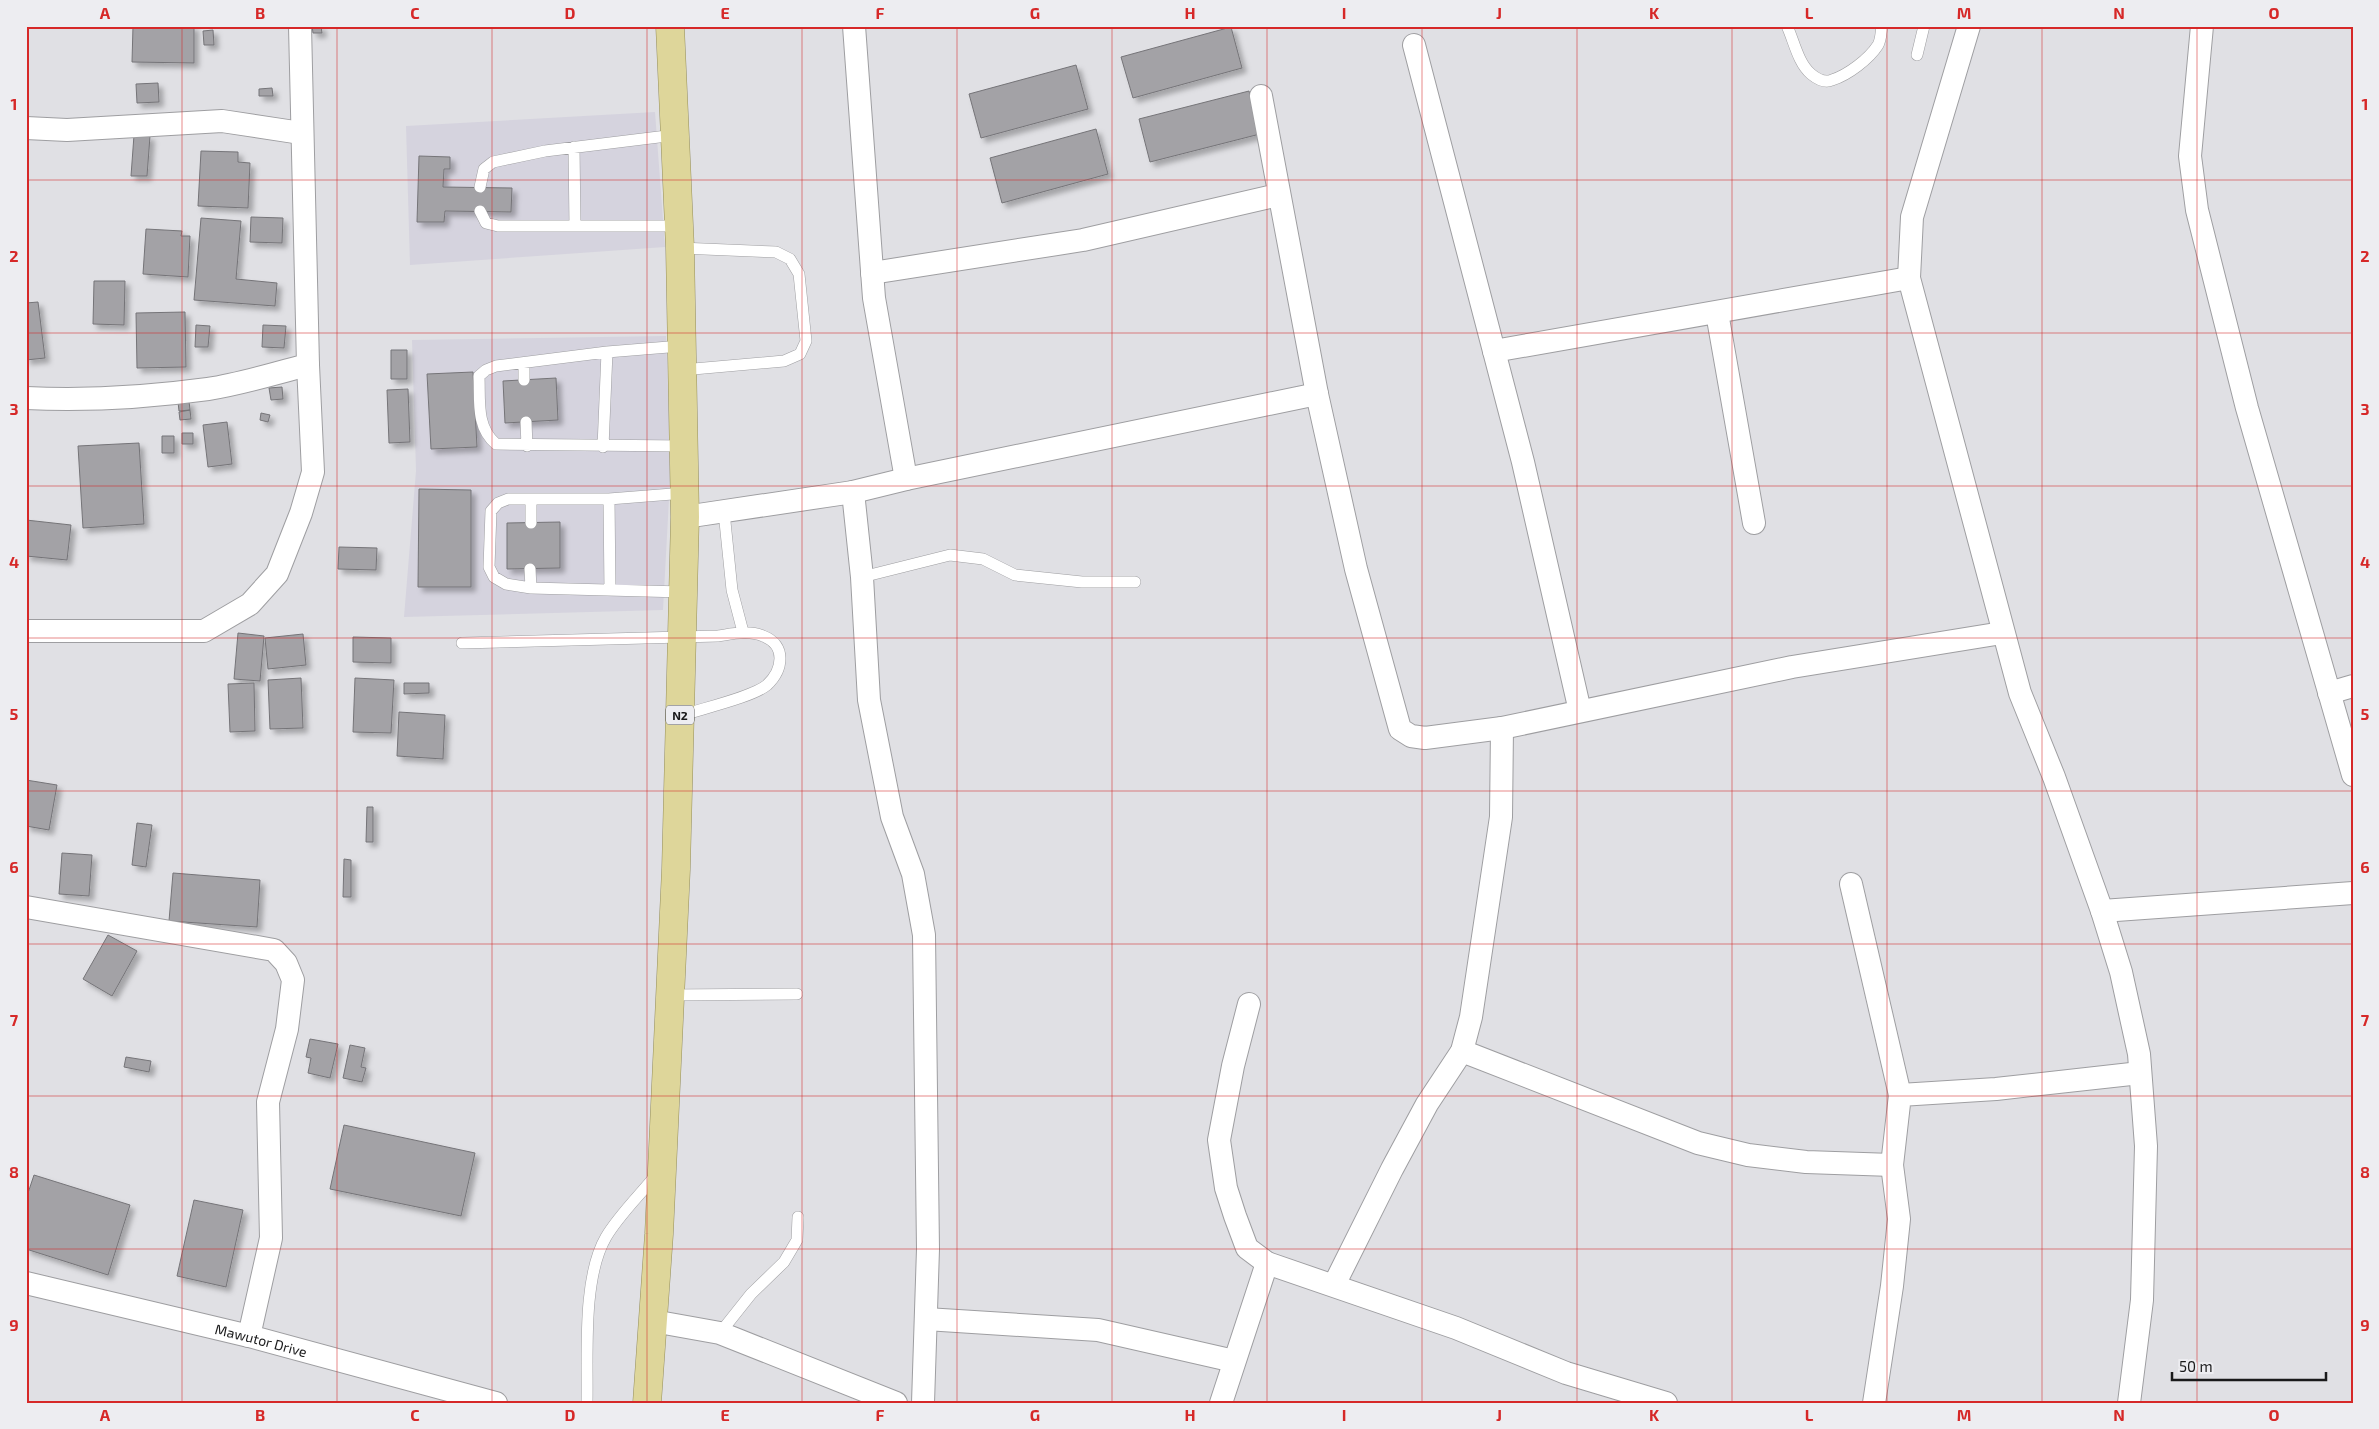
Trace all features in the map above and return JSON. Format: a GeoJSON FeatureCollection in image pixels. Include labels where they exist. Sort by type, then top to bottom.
{"type":"FeatureCollection","features":[{"type":"Feature","properties":{"kind":"highway","name":"N2"},"geometry":{"type":"LineString","coordinates":[[647,1403],[662,1168],[670,995],[685,505],[680,237],[670,26]]}},
{"type":"Feature","properties":{"kind":"street"},"geometry":{"type":"LineString","coordinates":[[26,631],[204,631],[250,604],[277,574],[301,513],[313,472],[301,132],[300,26]]}},
{"type":"Feature","properties":{"kind":"street"},"geometry":{"type":"LineString","coordinates":[[854,26],[874,298],[906,479]]}},
{"type":"Feature","properties":{"kind":"street"},"geometry":{"type":"LineString","coordinates":[[1969,26],[1912,217],[1909,278],[2002,632],[2020,693],[2054,777],[2102,911],[2120,972],[2139,1054],[2146,1146],[2142,1300],[2129,1403]]}},
{"type":"Feature","properties":{"kind":"street"},"geometry":{"type":"LineString","coordinates":[[2202,26],[2190,156],[2197,210],[2247,408],[2353,775]]}},
{"type":"Feature","properties":{"kind":"street"},"geometry":{"type":"LineString","coordinates":[[1414,45],[1523,462],[1580,710]]}},
{"type":"Feature","properties":{"kind":"street"},"geometry":{"type":"LineString","coordinates":[[1261,96],[1278,195],[1317,394],[1356,569],[1400,729],[1411,736],[1424,738],[1502,728],[1580,710],[1792,667],[2002,632]]}},
{"type":"Feature","properties":{"kind":"street"},"geometry":{"type":"LineString","coordinates":[[26,128],[67,130],[222,121],[301,132]]}},
{"type":"Feature","properties":{"kind":"street"},"geometry":{"type":"LineString","coordinates":[[872,273],[1083,240],[1278,195]]}},
{"type":"Feature","properties":{"kind":"street"},"geometry":{"type":"LineString","coordinates":[[1494,351],[1909,278]]}},
{"type":"Feature","properties":{"kind":"street"},"geometry":{"type":"LineString","coordinates":[[1717,312],[1754,523]]}},
{"type":"Feature","properties":{"kind":"street"},"geometry":{"type":"LineString","coordinates":[[26,398],[49,399],[139,395],[210,388],[308,365]]}},
{"type":"Feature","properties":{"kind":"street"},"geometry":{"type":"LineString","coordinates":[[685,505],[724,512],[853,492],[906,479],[1317,394]]}},
{"type":"Feature","properties":{"kind":"street"},"geometry":{"type":"LineString","coordinates":[[853,492],[862,577],[869,700],[892,818],[913,874],[924,935],[928,1249],[923,1403]]}},
{"type":"Feature","properties":{"kind":"street"},"geometry":{"type":"LineString","coordinates":[[2329,693],[2353,686]]}},
{"type":"Feature","properties":{"kind":"street"},"geometry":{"type":"LineString","coordinates":[[1334,1285],[1409,1136],[1427,1104],[1462,1051],[1471,1017],[1500,817],[1502,728]]}},
{"type":"Feature","properties":{"kind":"street"},"geometry":{"type":"LineString","coordinates":[[1851,884],[1900,1095],[1892,1165],[1899,1219],[1892,1286],[1874,1403]]}},
{"type":"Feature","properties":{"kind":"street"},"geometry":{"type":"LineString","coordinates":[[2102,911],[2353,893]]}},
{"type":"Feature","properties":{"kind":"street"},"geometry":{"type":"LineString","coordinates":[[26,907],[274,950],[286,963],[293,980],[287,1029],[268,1102],[271,1238],[249,1336]]}},
{"type":"Feature","properties":{"kind":"street"},"geometry":{"type":"LineString","coordinates":[[1249,1004],[1233,1066],[1219,1140],[1226,1188],[1234,1216],[1247,1248],[1268,1263],[1456,1328],[1566,1374],[1666,1403]]}},
{"type":"Feature","properties":{"kind":"street"},"geometry":{"type":"LineString","coordinates":[[1462,1051],[1698,1143],[1748,1154],[1806,1162],[1892,1165]]}},
{"type":"Feature","properties":{"kind":"street"},"geometry":{"type":"LineString","coordinates":[[1900,1095],[1996,1089],[2140,1073]]}},
{"type":"Feature","properties":{"kind":"street"},"geometry":{"type":"LineString","coordinates":[[1221,1403],[1268,1263]]}},
{"type":"Feature","properties":{"kind":"street","name":"Mawutor Drive"},"geometry":{"type":"LineString","coordinates":[[26,1283],[249,1336],[496,1403]]}},
{"type":"Feature","properties":{"kind":"street"},"geometry":{"type":"LineString","coordinates":[[926,1319],[1098,1330],[1234,1361]]}},
{"type":"Feature","properties":{"kind":"street"},"geometry":{"type":"LineString","coordinates":[[653,1321],[720,1333],[896,1403]]}},
{"type":"Feature","properties":{"kind":"lane"},"geometry":{"type":"LineString","coordinates":[[1787,26],[1801,60],[1809,73],[1820,80],[1831,81],[1849,72],[1870,55],[1879,44],[1882,26]]}},
{"type":"Feature","properties":{"kind":"lane"},"geometry":{"type":"LineString","coordinates":[[1917,55],[1924,26]]}},
{"type":"Feature","properties":{"kind":"lane"},"geometry":{"type":"LineString","coordinates":[[480,187],[484,169],[493,162],[574,148],[675,135]]}},
{"type":"Feature","properties":{"kind":"lane"},"geometry":{"type":"LineString","coordinates":[[574,148],[575,226]]}},
{"type":"Feature","properties":{"kind":"lane"},"geometry":{"type":"LineString","coordinates":[[480,211],[486,223],[498,226],[575,226],[680,237],[776,252],[790,259],[799,274],[806,341],[800,354],[784,361],[681,358],[607,352],[496,366],[486,370],[479,376],[482,427],[487,437],[496,444],[603,447],[683,446]]}},
{"type":"Feature","properties":{"kind":"lane"},"geometry":{"type":"LineString","coordinates":[[603,447],[607,352]]}},
{"type":"Feature","properties":{"kind":"lane"},"geometry":{"type":"LineString","coordinates":[[524,363],[524,380]]}},
{"type":"Feature","properties":{"kind":"lane"},"geometry":{"type":"LineString","coordinates":[[526,422],[527,446]]}},
{"type":"Feature","properties":{"kind":"lane"},"geometry":{"type":"LineString","coordinates":[[683,592],[531,588],[506,584],[494,577],[489,567],[492,511],[498,503],[508,499],[609,500],[685,505]]}},
{"type":"Feature","properties":{"kind":"lane"},"geometry":{"type":"LineString","coordinates":[[531,500],[531,523]]}},
{"type":"Feature","properties":{"kind":"lane"},"geometry":{"type":"LineString","coordinates":[[609,500],[610,590]]}},
{"type":"Feature","properties":{"kind":"lane"},"geometry":{"type":"LineString","coordinates":[[724,512],[732,590],[744,632]]}},
{"type":"Feature","properties":{"kind":"lane"},"geometry":{"type":"LineString","coordinates":[[862,577],[950,555],[983,559],[1015,575],[1082,582],[1135,582]]}},
{"type":"Feature","properties":{"kind":"lane"},"geometry":{"type":"LineString","coordinates":[[530,569],[531,588]]}},
{"type":"Feature","properties":{"kind":"lane"},"geometry":{"type":"LineString","coordinates":[[462,643],[718,636],[744,632],[763,635],[777,645],[782,659],[778,672],[766,686],[744,696],[680,716]]}},
{"type":"Feature","properties":{"kind":"lane"},"geometry":{"type":"LineString","coordinates":[[670,995],[797,994]]}},
{"type":"Feature","properties":{"kind":"lane"},"geometry":{"type":"LineString","coordinates":[[587,1403],[589,1303],[596,1258],[606,1237],[662,1168]]}},
{"type":"Feature","properties":{"kind":"lane"},"geometry":{"type":"LineString","coordinates":[[720,1333],[751,1294],[784,1262],[797,1240],[798,1217]]}},
{"type":"Feature","properties":{"kind":"shaded area"},"geometry":{"type":"Polygon","coordinates":[[[655,112],[665,247],[410,265],[406,126],[655,112]]]}},
{"type":"Feature","properties":{"kind":"shaded area"},"geometry":{"type":"Polygon","coordinates":[[[666,336],[671,462],[663,610],[404,617],[416,471],[412,340],[666,336]]]}},
{"type":"Feature","properties":{"kind":"building"},"geometry":{"type":"Polygon","coordinates":[[[133,26],[194,26],[194,63],[132,62],[133,26]]]}},
{"type":"Feature","properties":{"kind":"building"},"geometry":{"type":"Polygon","coordinates":[[[312,26],[321,26],[322,33],[313,33],[312,26]]]}},
{"type":"Feature","properties":{"kind":"building"},"geometry":{"type":"Polygon","coordinates":[[[1231,27],[1242,68],[1133,98],[1121,57],[1231,27]]]}},
{"type":"Feature","properties":{"kind":"building"},"geometry":{"type":"Polygon","coordinates":[[[213,30],[214,45],[204,45],[203,31],[213,30]]]}},
{"type":"Feature","properties":{"kind":"building"},"geometry":{"type":"Polygon","coordinates":[[[1076,65],[1088,109],[981,138],[969,94],[1076,65]]]}},
{"type":"Feature","properties":{"kind":"building"},"geometry":{"type":"Polygon","coordinates":[[[158,83],[159,102],[137,103],[136,84],[158,83]]]}},
{"type":"Feature","properties":{"kind":"building"},"geometry":{"type":"Polygon","coordinates":[[[272,88],[273,96],[259,96],[259,89],[272,88]]]}},
{"type":"Feature","properties":{"kind":"building"},"geometry":{"type":"Polygon","coordinates":[[[1249,91],[1260,134],[1150,162],[1139,119],[1249,91]]]}},
{"type":"Feature","properties":{"kind":"building"},"geometry":{"type":"Polygon","coordinates":[[[1096,129],[1108,174],[1002,203],[990,158],[1096,129]]]}},
{"type":"Feature","properties":{"kind":"building"},"geometry":{"type":"Polygon","coordinates":[[[134,135],[150,136],[147,176],[131,176],[134,135]]]}},
{"type":"Feature","properties":{"kind":"building"},"geometry":{"type":"Polygon","coordinates":[[[201,151],[238,152],[238,162],[250,163],[248,208],[198,206],[201,151]]]}},
{"type":"Feature","properties":{"kind":"building"},"geometry":{"type":"Polygon","coordinates":[[[419,156],[450,157],[450,169],[444,169],[443,187],[512,188],[511,212],[445,211],[444,222],[417,222],[419,156]]]}},
{"type":"Feature","properties":{"kind":"building"},"geometry":{"type":"Polygon","coordinates":[[[251,217],[283,218],[282,243],[250,242],[251,217]]]}},
{"type":"Feature","properties":{"kind":"building"},"geometry":{"type":"Polygon","coordinates":[[[201,218],[241,221],[236,279],[277,283],[275,306],[194,300],[201,218]]]}},
{"type":"Feature","properties":{"kind":"building"},"geometry":{"type":"Polygon","coordinates":[[[146,229],[182,231],[181,236],[190,236],[188,277],[143,274],[146,229]]]}},
{"type":"Feature","properties":{"kind":"building"},"geometry":{"type":"Polygon","coordinates":[[[94,281],[125,281],[124,325],[93,324],[94,281]]]}},
{"type":"Feature","properties":{"kind":"building"},"geometry":{"type":"Polygon","coordinates":[[[38,302],[45,358],[26,360],[26,303],[38,302]]]}},
{"type":"Feature","properties":{"kind":"building"},"geometry":{"type":"Polygon","coordinates":[[[185,312],[186,367],[137,368],[136,313],[185,312]]]}},
{"type":"Feature","properties":{"kind":"building"},"geometry":{"type":"Polygon","coordinates":[[[196,325],[210,326],[208,347],[195,347],[196,325]]]}},
{"type":"Feature","properties":{"kind":"building"},"geometry":{"type":"Polygon","coordinates":[[[263,325],[286,326],[284,348],[262,347],[263,325]]]}},
{"type":"Feature","properties":{"kind":"building"},"geometry":{"type":"Polygon","coordinates":[[[391,350],[407,350],[407,379],[391,379],[391,350]]]}},
{"type":"Feature","properties":{"kind":"building"},"geometry":{"type":"Polygon","coordinates":[[[473,372],[477,447],[431,449],[427,374],[473,372]]]}},
{"type":"Feature","properties":{"kind":"building"},"geometry":{"type":"Polygon","coordinates":[[[556,378],[558,420],[505,423],[503,381],[556,378]]]}},
{"type":"Feature","properties":{"kind":"building"},"geometry":{"type":"Polygon","coordinates":[[[282,387],[283,399],[271,400],[269,388],[282,387]]]}},
{"type":"Feature","properties":{"kind":"building"},"geometry":{"type":"Polygon","coordinates":[[[408,389],[410,442],[389,443],[387,390],[408,389]]]}},
{"type":"Feature","properties":{"kind":"building"},"geometry":{"type":"Polygon","coordinates":[[[189,401],[190,410],[179,411],[178,402],[189,401]]]}},
{"type":"Feature","properties":{"kind":"building"},"geometry":{"type":"Polygon","coordinates":[[[190,410],[191,419],[180,420],[179,412],[190,410]]]}},
{"type":"Feature","properties":{"kind":"building"},"geometry":{"type":"Polygon","coordinates":[[[261,413],[270,415],[268,422],[260,420],[261,413]]]}},
{"type":"Feature","properties":{"kind":"building"},"geometry":{"type":"Polygon","coordinates":[[[227,422],[232,464],[208,467],[203,425],[227,422]]]}},
{"type":"Feature","properties":{"kind":"building"},"geometry":{"type":"Polygon","coordinates":[[[182,433],[193,433],[193,444],[182,444],[182,433]]]}},
{"type":"Feature","properties":{"kind":"building"},"geometry":{"type":"Polygon","coordinates":[[[162,436],[174,436],[174,453],[162,453],[162,436]]]}},
{"type":"Feature","properties":{"kind":"building"},"geometry":{"type":"Polygon","coordinates":[[[139,443],[144,524],[83,528],[78,446],[139,443]]]}},
{"type":"Feature","properties":{"kind":"building"},"geometry":{"type":"Polygon","coordinates":[[[419,489],[471,490],[471,587],[418,587],[419,489]]]}},
{"type":"Feature","properties":{"kind":"building"},"geometry":{"type":"Polygon","coordinates":[[[26,520],[71,525],[67,560],[26,556],[26,520]]]}},
{"type":"Feature","properties":{"kind":"building"},"geometry":{"type":"Polygon","coordinates":[[[560,522],[560,568],[507,569],[507,523],[560,522]]]}},
{"type":"Feature","properties":{"kind":"building"},"geometry":{"type":"Polygon","coordinates":[[[339,547],[377,548],[376,570],[338,569],[339,547]]]}},
{"type":"Feature","properties":{"kind":"building"},"geometry":{"type":"Polygon","coordinates":[[[238,633],[264,636],[260,681],[234,679],[238,633]]]}},
{"type":"Feature","properties":{"kind":"building"},"geometry":{"type":"Polygon","coordinates":[[[303,634],[306,665],[268,669],[265,638],[303,634]]]}},
{"type":"Feature","properties":{"kind":"building"},"geometry":{"type":"Polygon","coordinates":[[[353,637],[391,638],[391,663],[353,662],[353,637]]]}},
{"type":"Feature","properties":{"kind":"building"},"geometry":{"type":"Polygon","coordinates":[[[301,678],[303,728],[270,729],[268,680],[301,678]]]}},
{"type":"Feature","properties":{"kind":"building"},"geometry":{"type":"Polygon","coordinates":[[[355,678],[394,680],[391,733],[353,732],[355,678]]]}},
{"type":"Feature","properties":{"kind":"building"},"geometry":{"type":"Polygon","coordinates":[[[254,683],[255,731],[230,732],[228,684],[254,683]]]}},
{"type":"Feature","properties":{"kind":"building"},"geometry":{"type":"Polygon","coordinates":[[[404,683],[429,683],[429,693],[404,694],[404,683]]]}},
{"type":"Feature","properties":{"kind":"building"},"geometry":{"type":"Polygon","coordinates":[[[399,712],[445,715],[443,759],[397,756],[399,712]]]}},
{"type":"Feature","properties":{"kind":"building"},"geometry":{"type":"Polygon","coordinates":[[[26,780],[57,785],[49,830],[26,826],[26,780]]]}},
{"type":"Feature","properties":{"kind":"building"},"geometry":{"type":"Polygon","coordinates":[[[367,807],[373,807],[373,842],[366,842],[367,807]]]}},
{"type":"Feature","properties":{"kind":"building"},"geometry":{"type":"Polygon","coordinates":[[[137,823],[152,825],[146,867],[132,865],[137,823]]]}},
{"type":"Feature","properties":{"kind":"building"},"geometry":{"type":"Polygon","coordinates":[[[62,853],[92,855],[89,896],[59,894],[62,853]]]}},
{"type":"Feature","properties":{"kind":"building"},"geometry":{"type":"Polygon","coordinates":[[[344,859],[351,860],[351,897],[343,897],[344,859]]]}},
{"type":"Feature","properties":{"kind":"building"},"geometry":{"type":"Polygon","coordinates":[[[173,873],[260,880],[257,927],[169,921],[173,873]]]}},
{"type":"Feature","properties":{"kind":"building"},"geometry":{"type":"Polygon","coordinates":[[[108,935],[137,951],[112,996],[83,979],[108,935]]]}},
{"type":"Feature","properties":{"kind":"building"},"geometry":{"type":"Polygon","coordinates":[[[310,1039],[338,1044],[330,1078],[308,1073],[311,1058],[306,1057],[310,1039]]]}},
{"type":"Feature","properties":{"kind":"building"},"geometry":{"type":"Polygon","coordinates":[[[350,1045],[365,1048],[361,1067],[366,1068],[362,1082],[343,1078],[350,1045]]]}},
{"type":"Feature","properties":{"kind":"building"},"geometry":{"type":"Polygon","coordinates":[[[126,1057],[151,1061],[149,1072],[124,1067],[126,1057]]]}},
{"type":"Feature","properties":{"kind":"building"},"geometry":{"type":"Polygon","coordinates":[[[344,1125],[475,1153],[461,1216],[330,1189],[344,1125]]]}},
{"type":"Feature","properties":{"kind":"building"},"geometry":{"type":"Polygon","coordinates":[[[34,1175],[130,1205],[108,1275],[26,1249],[26,1199],[34,1175]]]}},
{"type":"Feature","properties":{"kind":"building"},"geometry":{"type":"Polygon","coordinates":[[[194,1200],[243,1210],[226,1287],[177,1276],[194,1200]]]}}]}
